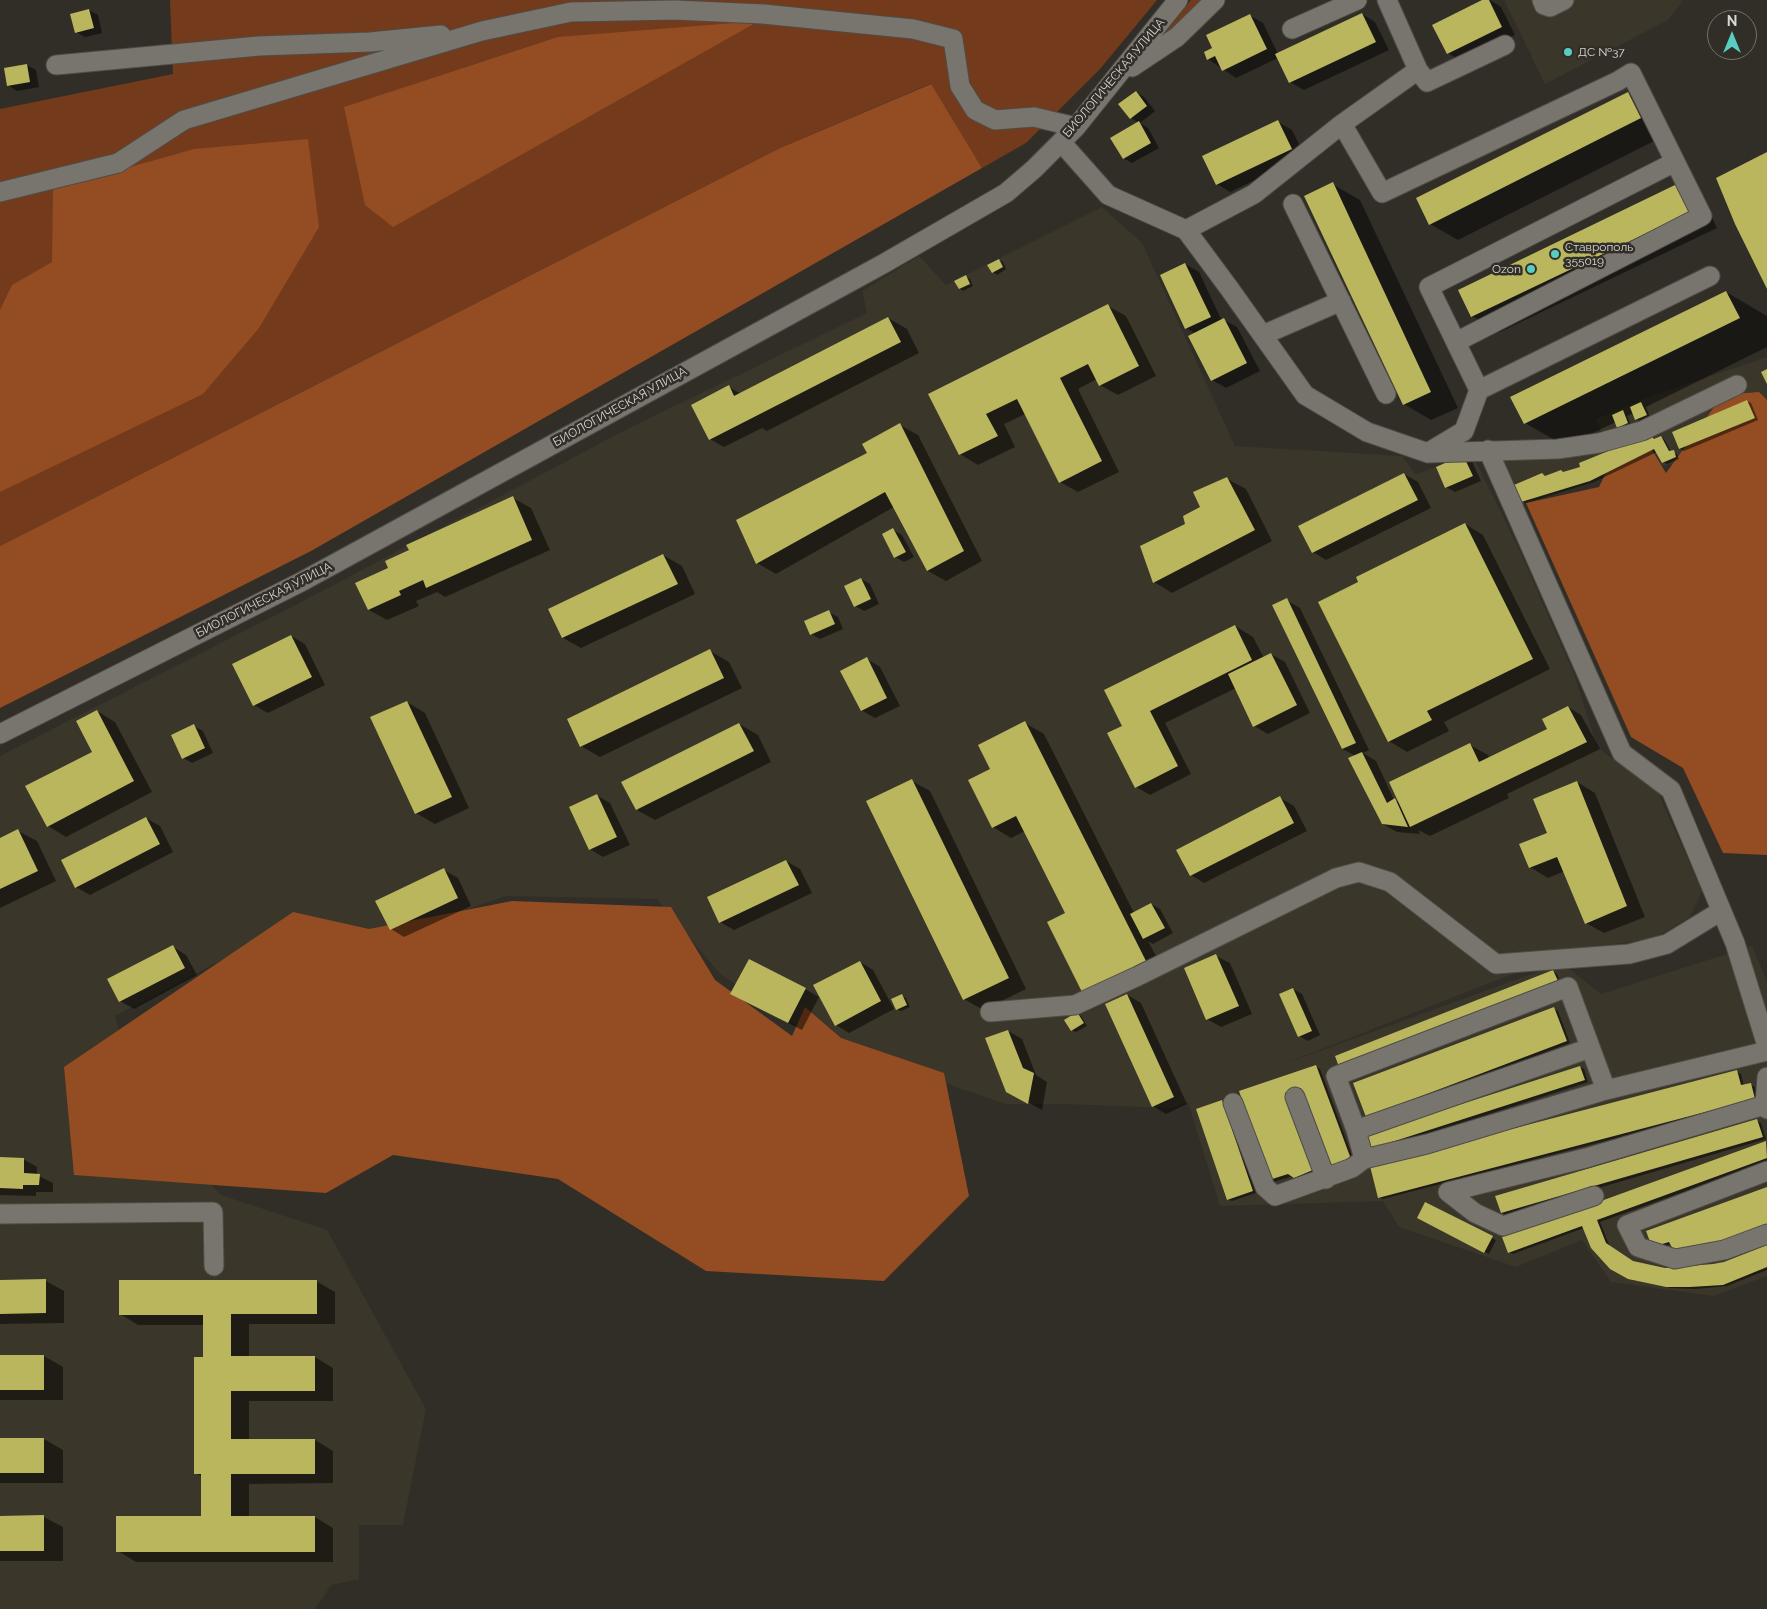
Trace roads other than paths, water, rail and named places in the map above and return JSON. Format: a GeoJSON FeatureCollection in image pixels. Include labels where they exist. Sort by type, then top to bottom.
{"type":"FeatureCollection","features":[{"type":"Feature","properties":{"kind":"street","name":"БИОЛОГИЧЕСКАЯ УЛИЦА"},"geometry":{"type":"LineString","coordinates":[[0,734],[301,582],[1006,194],[1076,127],[1178,0]]}},
{"type":"Feature","properties":{"kind":"street"},"geometry":{"type":"LineString","coordinates":[[1116,78],[1177,37],[1215,0]]}},
{"type":"Feature","properties":{"kind":"street"},"geometry":{"type":"LineString","coordinates":[[1292,29],[1357,0]]}},
{"type":"Feature","properties":{"kind":"street"},"geometry":{"type":"LineString","coordinates":[[1387,0],[1418,70],[1427,82],[1505,45]]}},
{"type":"Feature","properties":{"kind":"street"},"geometry":{"type":"LineString","coordinates":[[1542,0],[1544,5],[1550,7],[1564,0]]}},
{"type":"Feature","properties":{"kind":"street"},"geometry":{"type":"LineString","coordinates":[[0,192],[118,163],[184,120],[482,31],[571,12],[675,10],[763,14],[913,29],[953,39],[960,86],[975,110],[995,120],[1034,117],[1076,127]]}},
{"type":"Feature","properties":{"kind":"street"},"geometry":{"type":"LineString","coordinates":[[56,65],[259,46],[370,42],[482,31]]}},
{"type":"Feature","properties":{"kind":"street"},"geometry":{"type":"LineString","coordinates":[[1186,230],[1254,194],[1342,124],[1418,70]]}},
{"type":"Feature","properties":{"kind":"street"},"geometry":{"type":"LineString","coordinates":[[1342,124],[1382,193],[1618,81],[1631,73],[1702,216],[1456,342]]}},
{"type":"Feature","properties":{"kind":"street"},"geometry":{"type":"LineString","coordinates":[[1061,142],[1108,195],[1186,230],[1305,395],[1367,432],[1428,452],[1558,449],[1599,443],[1642,431],[1737,385]]}},
{"type":"Feature","properties":{"kind":"street"},"geometry":{"type":"LineString","coordinates":[[1479,390],[1429,287],[1675,162]]}},
{"type":"Feature","properties":{"kind":"street"},"geometry":{"type":"LineString","coordinates":[[1293,204],[1386,394]]}},
{"type":"Feature","properties":{"kind":"street"},"geometry":{"type":"LineString","coordinates":[[1428,452],[1464,431],[1479,390],[1710,276]]}},
{"type":"Feature","properties":{"kind":"street"},"geometry":{"type":"LineString","coordinates":[[1263,336],[1340,301]]}},
{"type":"Feature","properties":{"kind":"street"},"geometry":{"type":"LineString","coordinates":[[1488,450],[1622,753],[1671,790],[1735,943],[1767,1046]]}},
{"type":"Feature","properties":{"kind":"street"},"geometry":{"type":"LineString","coordinates":[[990,1012],[1075,1005],[1336,878],[1359,872],[1390,882],[1496,964],[1629,954],[1667,944],[1721,911]]}},
{"type":"Feature","properties":{"kind":"street"},"geometry":{"type":"LineString","coordinates":[[1364,1159],[1356,1130],[1336,1076],[1568,987],[1606,1090]]}},
{"type":"Feature","properties":{"kind":"street"},"geometry":{"type":"LineString","coordinates":[[1356,1130],[1590,1048]]}},
{"type":"Feature","properties":{"kind":"street"},"geometry":{"type":"LineString","coordinates":[[1233,1103],[1265,1187],[1275,1196],[1326,1179],[1352,1168],[1364,1159],[1427,1144],[1606,1090],[1767,1052]]}},
{"type":"Feature","properties":{"kind":"street"},"geometry":{"type":"LineString","coordinates":[[1594,1196],[1503,1226],[1475,1214],[1448,1192],[1586,1158],[1766,1107],[1767,1077]]}},
{"type":"Feature","properties":{"kind":"street"},"geometry":{"type":"LineString","coordinates":[[1295,1097],[1326,1179]]}},
{"type":"Feature","properties":{"kind":"street"},"geometry":{"type":"LineString","coordinates":[[1767,1171],[1627,1225],[1638,1247],[1675,1259],[1724,1250],[1767,1234]]}},
{"type":"Feature","properties":{"kind":"street"},"geometry":{"type":"LineString","coordinates":[[0,1214],[213,1212],[214,1266]]}},
{"type":"Feature","properties":{"kind":"place","name":"ДС №37"},"geometry":{"type":"Point","coordinates":[1568,52]}},
{"type":"Feature","properties":{"kind":"place","name":"Ставрополь 355019"},"geometry":{"type":"Point","coordinates":[1555,254]}},
{"type":"Feature","properties":{"kind":"place","name":"Ozon"},"geometry":{"type":"Point","coordinates":[1531,269]}}]}
